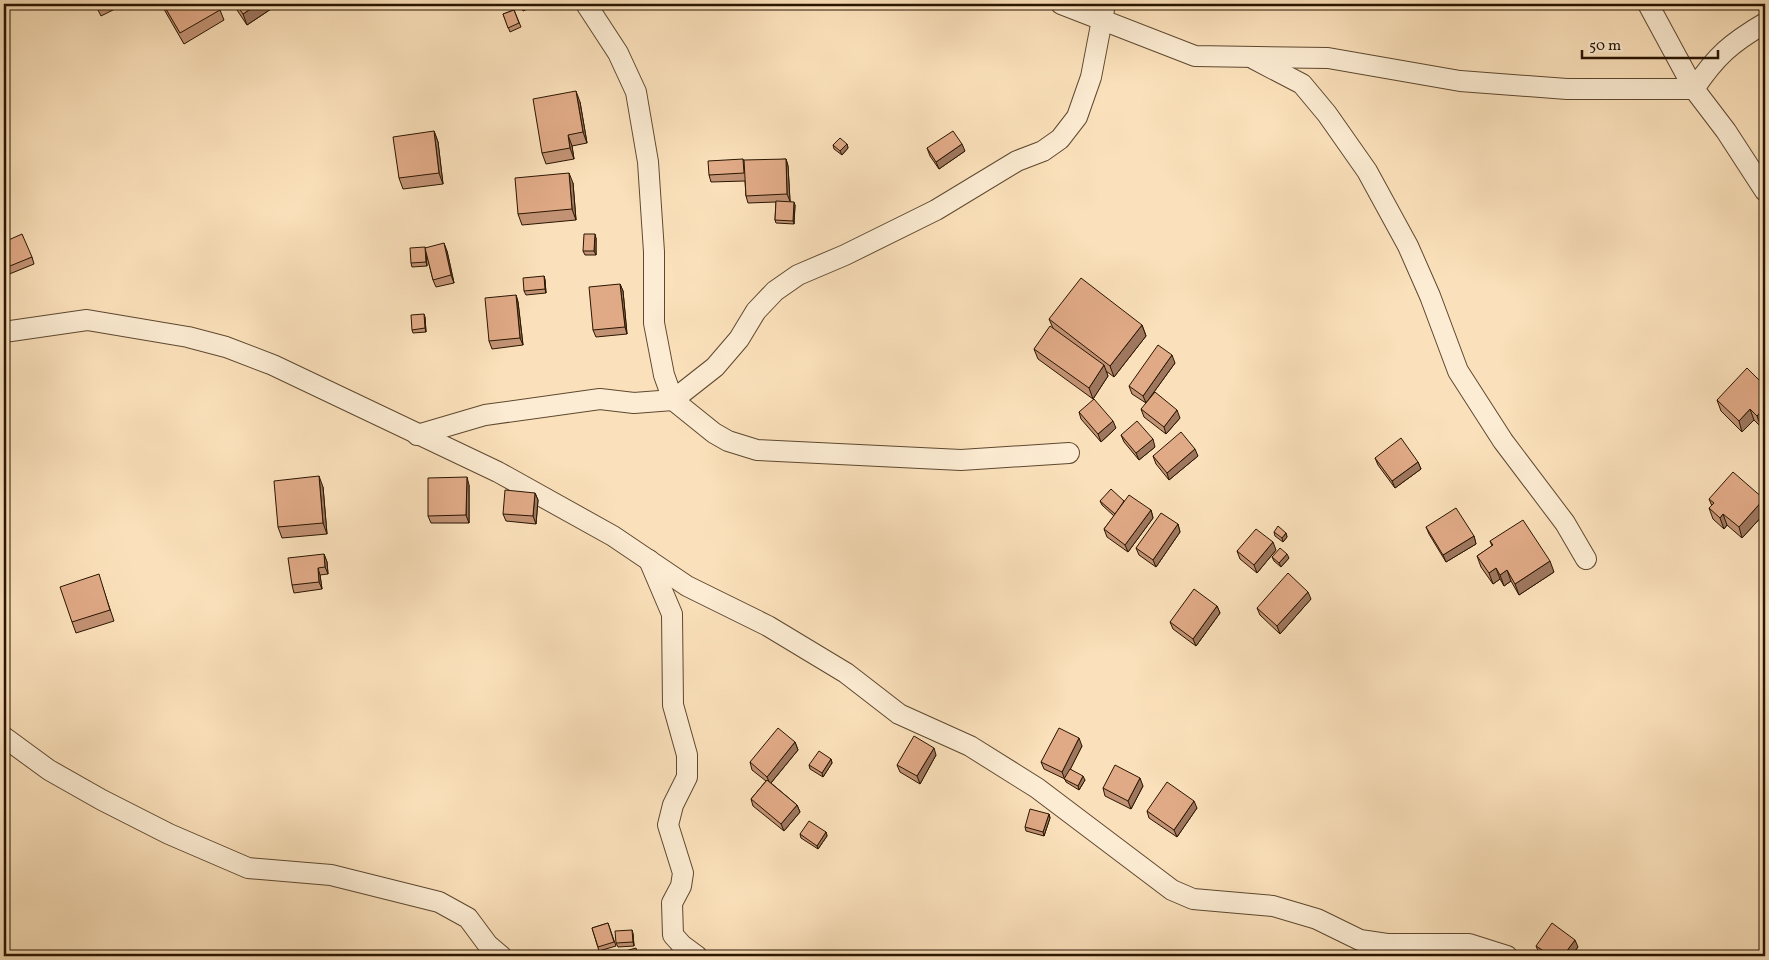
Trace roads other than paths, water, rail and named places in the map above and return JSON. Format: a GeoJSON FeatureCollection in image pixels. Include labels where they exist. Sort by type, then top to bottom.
{"type":"FeatureCollection","features":[{"type":"Feature","properties":{"kind":"street"},"geometry":{"type":"LineString","coordinates":[[586,4],[618,53],[636,92],[648,162],[654,252],[654,323],[664,375],[673,400],[728,441],[757,450],[960,460],[1068,453]]}},
{"type":"Feature","properties":{"kind":"street"},"geometry":{"type":"LineString","coordinates":[[1061,4],[1104,12],[1195,56],[1328,58],[1460,81],[1567,89],[1694,89]]}},
{"type":"Feature","properties":{"kind":"street"},"geometry":{"type":"LineString","coordinates":[[1648,4],[1694,89],[1726,131],[1765,191]]}},
{"type":"Feature","properties":{"kind":"street"},"geometry":{"type":"LineString","coordinates":[[417,435],[485,416],[600,399],[634,403],[673,400],[715,366],[739,339],[756,312],[776,291],[798,275],[845,255],[936,210],[1017,161],[1043,151],[1060,139],[1077,118],[1091,77],[1104,12]]}},
{"type":"Feature","properties":{"kind":"street"},"geometry":{"type":"LineString","coordinates":[[1694,89],[1714,60],[1743,36],[1765,23]]}},
{"type":"Feature","properties":{"kind":"street"},"geometry":{"type":"LineString","coordinates":[[1251,57],[1302,84],[1327,114],[1367,171],[1408,246],[1430,296],[1458,371],[1503,441],[1565,523],[1586,559]]}},
{"type":"Feature","properties":{"kind":"street"},"geometry":{"type":"LineString","coordinates":[[4,332],[86,320],[188,337],[226,347],[273,365],[498,472],[613,536],[687,586],[768,626],[846,672],[899,714],[970,746],[1036,788],[1172,890],[1193,899],[1273,906],[1317,920],[1360,940],[1386,944],[1469,944],[1507,956]]}},
{"type":"Feature","properties":{"kind":"street"},"geometry":{"type":"LineString","coordinates":[[649,560],[672,614],[673,706],[687,755],[687,777],[673,805],[668,825],[683,873],[681,886],[672,903],[674,935],[682,945],[697,956]]}},
{"type":"Feature","properties":{"kind":"street"},"geometry":{"type":"LineString","coordinates":[[4,737],[50,770],[102,800],[169,834],[248,868],[331,875],[439,902],[468,918],[488,946],[501,956]]}}]}
